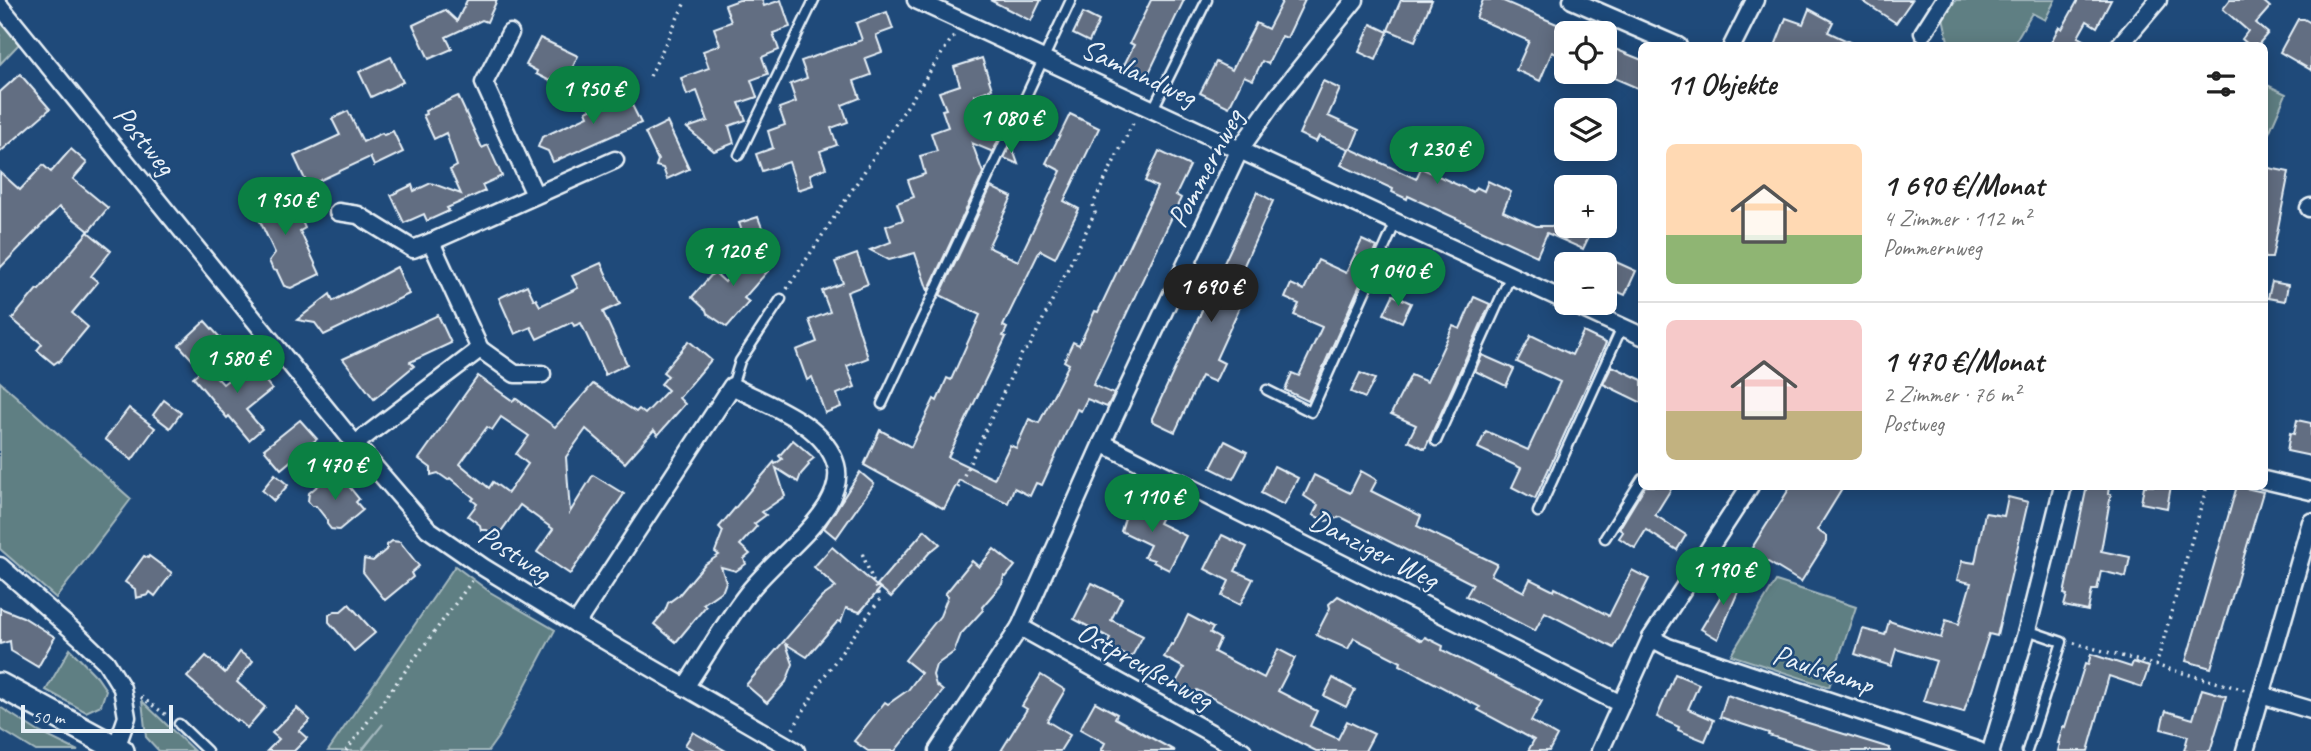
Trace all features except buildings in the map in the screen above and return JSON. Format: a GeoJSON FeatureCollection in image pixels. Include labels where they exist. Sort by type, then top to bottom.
{"type":"FeatureCollection","features":[{"type":"Feature","properties":{"kind":"street","name":"Samlandweg"},"geometry":{"type":"LineString","coordinates":[[916,0],[1554,295]]}},
{"type":"Feature","properties":{"kind":"street","name":"Pommernweg"},"geometry":{"type":"LineString","coordinates":[[938,751],[1020,627],[1102,443],[1240,149],[1276,97],[1355,0]]}},
{"type":"Feature","properties":{"kind":"street"},"geometry":{"type":"LineString","coordinates":[[1734,42],[1755,0]]}},
{"type":"Feature","properties":{"kind":"street"},"geometry":{"type":"LineString","coordinates":[[1923,33],[1944,0]]}},
{"type":"Feature","properties":{"kind":"street"},"geometry":{"type":"LineString","coordinates":[[2122,42],[2158,0]]}},
{"type":"Feature","properties":{"kind":"street"},"geometry":{"type":"LineString","coordinates":[[1580,1],[1669,42]]}},
{"type":"Feature","properties":{"kind":"street","name":"Postweg"},"geometry":{"type":"LineString","coordinates":[[0,6],[355,444],[428,529],[483,567],[576,624],[791,747]]}},
{"type":"Feature","properties":{"kind":"street"},"geometry":{"type":"LineString","coordinates":[[510,33],[484,83],[535,195]]}},
{"type":"Feature","properties":{"kind":"street"},"geometry":{"type":"LineString","coordinates":[[338,212],[358,215],[413,249],[615,160]]}},
{"type":"Feature","properties":{"kind":"street"},"geometry":{"type":"LineString","coordinates":[[431,242],[480,349],[515,374],[542,374]]}},
{"type":"Feature","properties":{"kind":"street","name":"Samlandweg"},"geometry":{"type":"LineString","coordinates":[[1596,315],[1638,334]]}},
{"type":"Feature","properties":{"kind":"street"},"geometry":{"type":"LineString","coordinates":[[355,444],[480,349]]}},
{"type":"Feature","properties":{"kind":"street"},"geometry":{"type":"LineString","coordinates":[[576,624],[732,386],[797,421],[828,448],[837,467],[836,487],[827,506],[807,530],[750,590],[685,687]]}},
{"type":"Feature","properties":{"kind":"street","name":"Danziger Weg"},"geometry":{"type":"LineString","coordinates":[[1102,443],[1621,704]]}},
{"type":"Feature","properties":{"kind":"street"},"geometry":{"type":"LineString","coordinates":[[2268,481],[2311,491]]}},
{"type":"Feature","properties":{"kind":"street"},"geometry":{"type":"LineString","coordinates":[[1600,751],[1651,638],[1747,490]]}},
{"type":"Feature","properties":{"kind":"street"},"geometry":{"type":"LineString","coordinates":[[1991,751],[2027,630],[2062,490]]}},
{"type":"Feature","properties":{"kind":"street"},"geometry":{"type":"LineString","coordinates":[[2245,751],[2311,522]]}},
{"type":"Feature","properties":{"kind":"street"},"geometry":{"type":"LineString","coordinates":[[0,566],[106,662],[122,688],[127,717],[119,749],[0,685]]}},
{"type":"Feature","properties":{"kind":"street","name":"Ostpreußenweg"},"geometry":{"type":"LineString","coordinates":[[1020,627],[1243,751]]}},
{"type":"Feature","properties":{"kind":"street","name":"Paulskamp"},"geometry":{"type":"LineString","coordinates":[[1651,638],[1668,647],[1979,751]]}},
{"type":"Feature","properties":{"kind":"street"},"geometry":{"type":"LineString","coordinates":[[2261,695],[2311,710]]}},
{"type":"Feature","properties":{"kind":"lane"},"geometry":{"type":"LineString","coordinates":[[739,155],[814,0]]}},
{"type":"Feature","properties":{"kind":"lane"},"geometry":{"type":"LineString","coordinates":[[882,404],[1071,0]]}},
{"type":"Feature","properties":{"kind":"lane"},"geometry":{"type":"LineString","coordinates":[[1148,107],[1207,0]]}},
{"type":"Feature","properties":{"kind":"lane"},"geometry":{"type":"LineString","coordinates":[[1267,390],[1311,412],[1396,222]]}},
{"type":"Feature","properties":{"kind":"lane"},"geometry":{"type":"LineString","coordinates":[[1436,442],[1511,275]]}},
{"type":"Feature","properties":{"kind":"lane"},"geometry":{"type":"LineString","coordinates":[[732,386],[740,361],[781,299]]}},
{"type":"Feature","properties":{"kind":"lane"},"geometry":{"type":"LineString","coordinates":[[1538,512],[1622,327]]}},
{"type":"Feature","properties":{"kind":"lane"},"geometry":{"type":"LineString","coordinates":[[1605,538],[1638,485]]}},
{"type":"Feature","properties":{"kind":"lane"},"geometry":{"type":"LineString","coordinates":[[2027,630],[2062,642],[2027,751]]}},
{"type":"Feature","properties":{"kind":"lane"},"geometry":{"type":"LineString","coordinates":[[180,724],[207,751]]}},
{"type":"Feature","properties":{"kind":"path"},"geometry":{"type":"LineString","coordinates":[[650,76],[686,0]]}},
{"type":"Feature","properties":{"kind":"path"},"geometry":{"type":"LineString","coordinates":[[781,299],[963,22]]}},
{"type":"Feature","properties":{"kind":"path"},"geometry":{"type":"LineString","coordinates":[[958,488],[1023,351],[1030,348],[1095,213],[1093,204],[1148,107]]}},
{"type":"Feature","properties":{"kind":"path"},"geometry":{"type":"LineString","coordinates":[[2156,666],[2206,490]]}},
{"type":"Feature","properties":{"kind":"path"},"geometry":{"type":"LineString","coordinates":[[791,747],[823,678],[880,599],[862,553]]}},
{"type":"Feature","properties":{"kind":"path"},"geometry":{"type":"LineString","coordinates":[[346,751],[483,567]]}},
{"type":"Feature","properties":{"kind":"path"},"geometry":{"type":"LineString","coordinates":[[2062,642],[2074,643],[2261,695]]}},
{"type":"Feature","properties":{"kind":"path"},"geometry":{"type":"LineString","coordinates":[[122,688],[140,696],[180,724]]}},
{"type":"Feature","properties":{"kind":"green space"},"geometry":{"type":"Polygon","coordinates":[[[1956,0],[2055,0],[2045,20],[2032,13],[2015,42],[1948,42],[1943,17],[1956,0]]]}},
{"type":"Feature","properties":{"kind":"green space"},"geometry":{"type":"Polygon","coordinates":[[[0,18],[20,43],[0,64],[0,18]]]}},
{"type":"Feature","properties":{"kind":"green space"},"geometry":{"type":"Polygon","coordinates":[[[2268,85],[2286,94],[2268,135],[2268,85]]]}},
{"type":"Feature","properties":{"kind":"green space"},"geometry":{"type":"Polygon","coordinates":[[[0,382],[131,499],[56,598],[0,549],[0,382]]]}},
{"type":"Feature","properties":{"kind":"green space"},"geometry":{"type":"Polygon","coordinates":[[[455,566],[490,592],[555,630],[498,737],[488,751],[362,751],[383,724],[361,751],[328,751],[455,566]]]}},
{"type":"Feature","properties":{"kind":"green space"},"geometry":{"type":"Polygon","coordinates":[[[1776,581],[1856,607],[1829,687],[1731,655],[1776,581]]]}},
{"type":"Feature","properties":{"kind":"green space"},"geometry":{"type":"Polygon","coordinates":[[[70,649],[106,690],[101,705],[86,712],[46,690],[70,649]]]}},
{"type":"Feature","properties":{"kind":"green space"},"geometry":{"type":"Polygon","coordinates":[[[142,701],[194,751],[159,751],[146,737],[142,701]]]}},
{"type":"Feature","properties":{"kind":"green space"},"geometry":{"type":"Polygon","coordinates":[[[0,707],[39,732],[78,751],[36,751],[0,729],[0,707]]]}}]}
